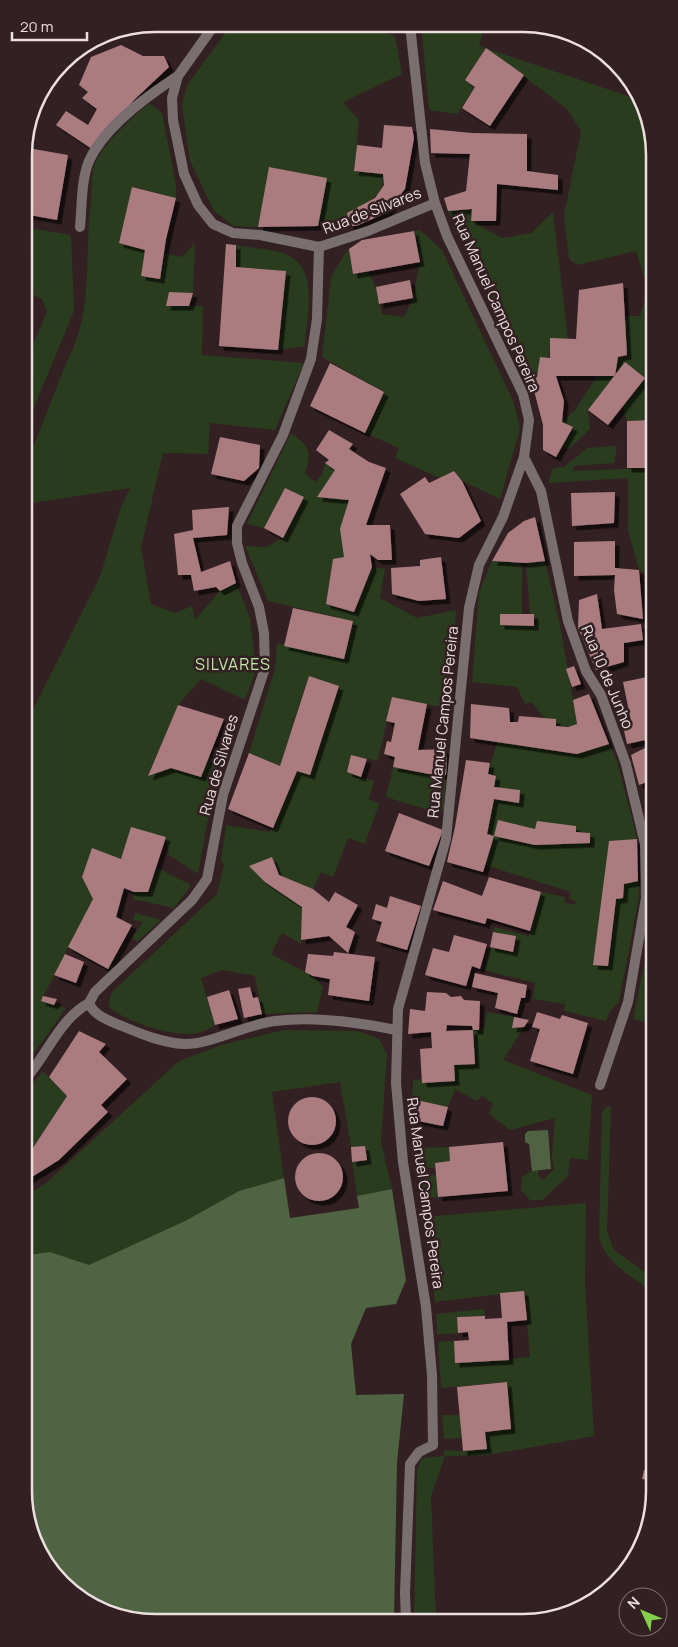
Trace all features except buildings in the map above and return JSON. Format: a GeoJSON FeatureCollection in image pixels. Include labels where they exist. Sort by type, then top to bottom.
{"type":"FeatureCollection","features":[{"type":"Feature","properties":{"kind":"street","name":"Rua Manuel Campos Pereira"},"geometry":{"type":"LineString","coordinates":[[406,1614],[410,1464],[419,1452],[433,1445],[432,1375],[426,1307],[403,1162],[396,1083],[398,1009],[446,839],[469,608],[479,566],[504,517],[524,457],[529,420],[523,394],[447,236],[435,203],[425,162],[411,32]]}},
{"type":"Feature","properties":{"kind":"street"},"geometry":{"type":"LineString","coordinates":[[80,227],[89,162],[125,116],[147,96],[178,76],[209,33]]}},
{"type":"Feature","properties":{"kind":"street","name":"Rua de Silvares"},"geometry":{"type":"LineString","coordinates":[[178,76],[172,98],[173,120],[184,174],[198,206],[213,224],[232,233],[260,235],[319,247],[368,231],[435,203]]}},
{"type":"Feature","properties":{"kind":"street","name":"Rua de Silvares"},"geometry":{"type":"LineString","coordinates":[[32,1071],[68,1019],[78,1009],[89,1003],[95,992],[192,900],[207,880],[223,795],[265,668],[264,633],[259,607],[242,563],[237,543],[237,526],[283,435],[311,360],[317,319],[319,247]]}},
{"type":"Feature","properties":{"kind":"street","name":"Rua 10 de Junho"},"geometry":{"type":"LineString","coordinates":[[524,457],[541,491],[568,621],[586,671],[601,695],[626,764],[644,844],[645,883]]}},
{"type":"Feature","properties":{"kind":"street","name":"Rua 10 de Junho"},"geometry":{"type":"LineString","coordinates":[[600,1085],[628,1002],[645,901]]}},
{"type":"Feature","properties":{"kind":"street"},"geometry":{"type":"LineString","coordinates":[[89,1003],[94,1012],[133,1031],[184,1044],[276,1021],[317,1020],[362,1023],[396,1030]]}},
{"type":"Feature","properties":{"kind":"shaded area"},"geometry":{"type":"Polygon","coordinates":[[[386,32],[395,36],[402,74],[343,102],[359,120],[354,171],[383,174],[381,189],[372,199],[347,213],[349,226],[318,226],[326,178],[270,167],[258,227],[234,226],[214,211],[190,161],[182,105],[187,85],[226,33],[386,32]]]}},
{"type":"Feature","properties":{"kind":"shaded area"},"geometry":{"type":"Polygon","coordinates":[[[422,32],[483,32],[479,46],[486,48],[465,80],[475,87],[457,114],[429,110],[422,32]]]}},
{"type":"Feature","properties":{"kind":"shaded area"},"geometry":{"type":"Polygon","coordinates":[[[487,49],[630,97],[641,123],[646,155],[646,282],[636,251],[577,265],[569,259],[564,215],[581,131],[567,109],[487,49]]]}},
{"type":"Feature","properties":{"kind":"shaded area"},"geometry":{"type":"Polygon","coordinates":[[[149,103],[162,113],[176,185],[176,198],[133,187],[145,250],[141,276],[160,279],[164,253],[182,257],[195,243],[193,293],[167,306],[203,306],[202,355],[304,363],[275,430],[210,423],[208,454],[163,453],[141,547],[151,604],[175,613],[192,606],[195,620],[220,591],[236,583],[250,618],[256,670],[245,700],[201,679],[178,705],[148,775],[171,768],[201,777],[208,757],[222,762],[215,780],[198,874],[169,855],[166,837],[132,828],[121,859],[92,849],[82,877],[93,899],[41,1001],[66,1008],[32,1055],[33,710],[100,577],[120,510],[130,488],[33,503],[33,448],[81,323],[85,303],[94,166],[110,140],[149,103]]]}},
{"type":"Feature","properties":{"kind":"shaded area"},"geometry":{"type":"Polygon","coordinates":[[[472,209],[471,221],[502,238],[531,233],[553,212],[568,339],[550,338],[549,356],[545,368],[531,379],[448,211],[472,209]]]}},
{"type":"Feature","properties":{"kind":"shaded area"},"geometry":{"type":"Polygon","coordinates":[[[33,229],[71,235],[74,311],[33,410],[33,345],[47,311],[42,299],[33,295],[33,229]]]}},
{"type":"Feature","properties":{"kind":"shaded area"},"geometry":{"type":"Polygon","coordinates":[[[420,230],[442,250],[514,403],[520,429],[500,499],[462,481],[454,471],[440,478],[395,458],[399,448],[365,433],[384,392],[322,357],[331,277],[346,252],[349,249],[353,274],[368,272],[376,287],[382,314],[404,317],[413,298],[420,263],[414,231],[420,230]]]}},
{"type":"Feature","properties":{"kind":"shaded area"},"geometry":{"type":"Polygon","coordinates":[[[236,245],[279,252],[290,256],[299,263],[305,273],[309,296],[305,346],[278,350],[286,271],[236,267],[236,245]]]}},
{"type":"Feature","properties":{"kind":"shaded area"},"geometry":{"type":"Polygon","coordinates":[[[646,296],[646,420],[627,421],[623,406],[588,410],[590,429],[569,449],[562,448],[573,428],[562,422],[575,410],[597,376],[615,375],[618,357],[627,355],[625,316],[640,316],[646,296]]]}},
{"type":"Feature","properties":{"kind":"shaded area"},"geometry":{"type":"Polygon","coordinates":[[[291,433],[302,442],[307,450],[308,459],[305,473],[315,482],[322,475],[325,463],[335,470],[318,497],[349,500],[344,557],[333,559],[326,604],[354,612],[372,567],[385,569],[380,598],[417,618],[456,610],[450,709],[392,697],[378,761],[351,755],[347,772],[374,781],[369,799],[379,804],[365,844],[348,838],[333,877],[321,872],[313,889],[279,875],[272,857],[250,866],[302,907],[301,944],[282,933],[271,954],[313,976],[323,987],[317,1012],[262,1014],[255,976],[222,970],[201,978],[215,1025],[197,1033],[187,1034],[164,1031],[138,1023],[109,1007],[113,991],[217,894],[224,865],[221,860],[226,825],[270,832],[297,771],[310,775],[339,687],[308,677],[280,766],[249,753],[275,669],[277,643],[344,659],[353,621],[268,601],[245,546],[266,547],[283,538],[303,498],[285,488],[264,528],[247,524],[291,433]]]}},
{"type":"Feature","properties":{"kind":"shaded area"},"geometry":{"type":"Polygon","coordinates":[[[617,446],[614,463],[574,466],[573,471],[646,468],[646,573],[639,570],[628,530],[628,478],[548,483],[553,468],[564,467],[587,448],[617,446]]]}},
{"type":"Feature","properties":{"kind":"shaded area"},"geometry":{"type":"Polygon","coordinates":[[[492,561],[522,563],[522,614],[501,614],[500,625],[534,626],[534,614],[530,614],[526,563],[545,561],[560,625],[577,724],[562,726],[546,719],[532,702],[525,704],[517,687],[472,682],[479,593],[492,561]]]}},
{"type":"Feature","properties":{"kind":"shaded area"},"geometry":{"type":"Polygon","coordinates":[[[497,742],[577,754],[609,744],[617,761],[637,839],[609,842],[594,965],[608,966],[616,899],[624,884],[638,881],[639,897],[619,1002],[610,1011],[606,1021],[564,1011],[565,1004],[533,999],[535,983],[484,970],[490,947],[513,952],[516,936],[493,932],[495,927],[529,936],[541,892],[565,897],[564,902],[575,905],[576,901],[569,899],[571,892],[485,865],[494,836],[487,834],[495,776],[488,774],[497,742]],[[576,826],[535,829],[590,842],[590,833],[576,832],[576,826]]]}},
{"type":"Feature","properties":{"kind":"shaded area"},"geometry":{"type":"Polygon","coordinates":[[[393,767],[434,775],[446,775],[444,811],[424,809],[386,797],[393,767]]]}},
{"type":"Feature","properties":{"kind":"shaded area"},"geometry":{"type":"Polygon","coordinates":[[[157,868],[191,885],[174,908],[133,899],[134,892],[148,892],[157,868]]]}},
{"type":"Feature","properties":{"kind":"shaded area"},"geometry":{"type":"Polygon","coordinates":[[[135,913],[161,920],[137,942],[132,938],[143,922],[133,920],[135,913]]]}},
{"type":"Feature","properties":{"kind":"shaded area"},"geometry":{"type":"Polygon","coordinates":[[[645,959],[645,1022],[633,1019],[645,959]]]}},
{"type":"Feature","properties":{"kind":"shaded area"},"geometry":{"type":"Polygon","coordinates":[[[487,1012],[514,1017],[512,1028],[524,1027],[503,1060],[592,1095],[588,1160],[570,1158],[568,1176],[542,1200],[530,1200],[521,1190],[522,1177],[538,1170],[538,1175],[543,1180],[554,1169],[552,1157],[555,1118],[510,1130],[489,1114],[493,1104],[482,1096],[477,1101],[455,1089],[448,1107],[412,1099],[413,1080],[422,1079],[423,1083],[455,1081],[454,1065],[475,1064],[473,1030],[484,1029],[487,1012]]]}},
{"type":"Feature","properties":{"kind":"shaded area"},"geometry":{"type":"Polygon","coordinates":[[[284,1030],[358,1031],[379,1039],[387,1054],[381,1142],[392,1189],[357,1196],[352,1162],[367,1160],[365,1146],[351,1147],[340,1082],[272,1092],[284,1178],[239,1191],[185,1221],[89,1266],[50,1252],[32,1254],[32,1192],[45,1184],[179,1061],[221,1045],[284,1030]]]}},
{"type":"Feature","properties":{"kind":"shaded area"},"geometry":{"type":"Polygon","coordinates":[[[43,1071],[67,1096],[32,1149],[32,1084],[43,1071]]]}},
{"type":"Feature","properties":{"kind":"shaded area"},"geometry":{"type":"Polygon","coordinates":[[[608,1106],[611,1107],[607,1232],[614,1250],[645,1272],[645,1286],[621,1269],[607,1255],[599,1237],[602,1112],[608,1106]]]}},
{"type":"Feature","properties":{"kind":"shaded area"},"geometry":{"type":"Polygon","coordinates":[[[548,1130],[551,1169],[532,1171],[529,1144],[525,1142],[525,1134],[528,1131],[548,1130]]]}},
{"type":"Feature","properties":{"kind":"shaded area"},"geometry":{"type":"Polygon","coordinates":[[[449,1147],[450,1161],[435,1163],[435,1168],[415,1167],[411,1148],[449,1147]]]}},
{"type":"Feature","properties":{"kind":"shaded area"},"geometry":{"type":"Polygon","coordinates":[[[417,1175],[436,1175],[438,1197],[422,1198],[417,1175]]]}},
{"type":"Feature","properties":{"kind":"shaded area"},"geometry":{"type":"Polygon","coordinates":[[[284,1178],[290,1218],[359,1208],[357,1196],[392,1189],[406,1280],[396,1304],[366,1308],[351,1344],[356,1395],[404,1394],[397,1463],[394,1614],[155,1614],[131,1612],[101,1602],[80,1589],[58,1567],[42,1539],[37,1524],[32,1492],[32,1254],[50,1252],[89,1265],[185,1221],[239,1191],[284,1178]]]}},
{"type":"Feature","properties":{"kind":"shaded area"},"geometry":{"type":"Polygon","coordinates":[[[586,1203],[585,1283],[594,1436],[488,1455],[445,1456],[431,1496],[436,1614],[414,1614],[417,1470],[422,1458],[444,1456],[444,1450],[487,1449],[485,1432],[511,1429],[507,1382],[441,1388],[438,1342],[454,1341],[455,1363],[530,1357],[524,1291],[435,1302],[425,1217],[586,1203]]]}},
{"type":"Feature","properties":{"kind":"shaded area"},"geometry":{"type":"Polygon","coordinates":[[[484,1309],[485,1316],[457,1317],[458,1333],[437,1335],[436,1314],[484,1309]]]}},
{"type":"Feature","properties":{"kind":"shaded area"},"geometry":{"type":"Polygon","coordinates":[[[442,1415],[460,1415],[461,1438],[444,1439],[442,1415]]]}},
{"type":"Feature","properties":{"kind":"district","name":"SILVARES"},"geometry":{"type":"Point","coordinates":[233,664]}}]}
